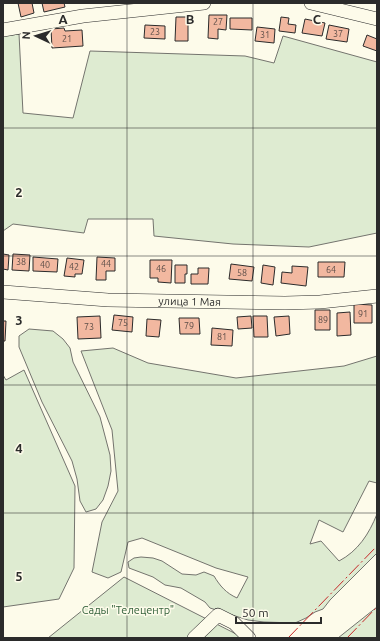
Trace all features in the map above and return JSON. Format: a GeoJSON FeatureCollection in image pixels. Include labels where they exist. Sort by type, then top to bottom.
{"type":"FeatureCollection","features":[{"type":"Feature","properties":{"kind":"street"},"geometry":{"type":"LineString","coordinates":[[3,30],[83,16],[204,3]]}},
{"type":"Feature","properties":{"kind":"street"},"geometry":{"type":"LineString","coordinates":[[311,3],[377,19]]}},
{"type":"Feature","properties":{"kind":"street","name":"улица 1 Мая"},"geometry":{"type":"LineString","coordinates":[[3,292],[108,300],[285,303],[320,302],[377,296]]}},
{"type":"Feature","properties":{"kind":"street"},"geometry":{"type":"LineString","coordinates":[[194,638],[218,615],[234,622],[249,638]]}},
{"type":"Feature","properties":{"kind":"green space"},"geometry":{"type":"Polygon","coordinates":[[[19,34],[23,113],[73,118],[90,51],[245,56],[274,63],[283,36],[377,62],[377,233],[309,247],[233,244],[154,236],[153,219],[88,219],[84,233],[13,224],[3,231],[3,36],[19,34]]]}},
{"type":"Feature","properties":{"kind":"green space"},"geometry":{"type":"Polygon","coordinates":[[[29,329],[53,331],[63,339],[70,348],[73,362],[100,417],[110,455],[111,471],[103,500],[96,509],[86,512],[80,501],[77,479],[72,461],[42,402],[19,347],[19,336],[29,329]]]}},
{"type":"Feature","properties":{"kind":"green space"},"geometry":{"type":"Polygon","coordinates":[[[113,348],[148,363],[236,378],[344,366],[377,356],[377,483],[369,481],[343,532],[319,520],[310,544],[321,541],[339,561],[352,552],[362,541],[377,514],[377,553],[330,600],[323,609],[295,623],[248,620],[210,608],[205,602],[181,588],[165,585],[153,577],[129,568],[128,562],[134,558],[153,558],[162,561],[182,574],[196,575],[204,572],[214,576],[224,589],[237,598],[248,577],[216,568],[142,538],[128,542],[121,572],[108,578],[92,572],[102,522],[118,491],[112,430],[81,351],[113,348]]]}},
{"type":"Feature","properties":{"kind":"green space"},"geometry":{"type":"Polygon","coordinates":[[[24,370],[75,486],[74,568],[59,599],[3,607],[3,375],[6,380],[24,370]]]}},
{"type":"Feature","properties":{"kind":"green space","name":"Сады \"Телецентр\""},"geometry":{"type":"Polygon","coordinates":[[[124,577],[244,638],[48,638],[124,577]]]}},
{"type":"Feature","properties":{"kind":"green space"},"geometry":{"type":"Polygon","coordinates":[[[377,607],[377,638],[338,638],[377,607]]]}},
{"type":"Feature","properties":{"kind":"building"},"geometry":{"type":"Polygon","coordinates":[[[18,3],[32,3],[34,13],[21,17],[18,3]]]}},
{"type":"Feature","properties":{"kind":"building"},"geometry":{"type":"Polygon","coordinates":[[[42,3],[64,3],[65,7],[44,12],[42,3]]]}},
{"type":"Feature","properties":{"kind":"building"},"geometry":{"type":"Polygon","coordinates":[[[209,15],[227,15],[226,30],[218,29],[218,39],[208,38],[209,15]]]}},
{"type":"Feature","properties":{"kind":"building"},"geometry":{"type":"Polygon","coordinates":[[[176,17],[188,17],[188,41],[175,41],[176,17]]]}},
{"type":"Feature","properties":{"kind":"building"},"geometry":{"type":"Polygon","coordinates":[[[281,17],[289,18],[288,24],[296,25],[295,33],[279,31],[281,17]]]}},
{"type":"Feature","properties":{"kind":"building"},"geometry":{"type":"Polygon","coordinates":[[[230,18],[252,18],[252,30],[230,29],[230,18]]]}},
{"type":"Feature","properties":{"kind":"building"},"geometry":{"type":"Polygon","coordinates":[[[305,19],[325,23],[322,36],[302,33],[305,19]]]}},
{"type":"Feature","properties":{"kind":"building"},"geometry":{"type":"Polygon","coordinates":[[[145,25],[165,26],[165,39],[144,38],[145,25]]]}},
{"type":"Feature","properties":{"kind":"building"},"geometry":{"type":"Polygon","coordinates":[[[329,25],[349,29],[347,42],[326,39],[329,25]]]}},
{"type":"Feature","properties":{"kind":"building"},"geometry":{"type":"Polygon","coordinates":[[[257,27],[275,29],[274,43],[255,41],[257,27]]]}},
{"type":"Feature","properties":{"kind":"building"},"geometry":{"type":"Polygon","coordinates":[[[64,28],[65,31],[82,30],[83,46],[52,48],[51,29],[64,28]]]}},
{"type":"Feature","properties":{"kind":"building"},"geometry":{"type":"Polygon","coordinates":[[[367,35],[377,39],[377,51],[363,46],[367,35]]]}},
{"type":"Feature","properties":{"kind":"building"},"geometry":{"type":"Polygon","coordinates":[[[3,254],[9,255],[8,270],[3,269],[3,254]]]}},
{"type":"Feature","properties":{"kind":"building"},"geometry":{"type":"Polygon","coordinates":[[[13,254],[30,255],[29,271],[12,270],[13,254]]]}},
{"type":"Feature","properties":{"kind":"building"},"geometry":{"type":"Polygon","coordinates":[[[33,257],[58,259],[57,272],[33,271],[33,257]]]}},
{"type":"Feature","properties":{"kind":"building"},"geometry":{"type":"Polygon","coordinates":[[[97,257],[115,258],[115,271],[106,271],[106,280],[96,280],[97,257]]]}},
{"type":"Feature","properties":{"kind":"building"},"geometry":{"type":"Polygon","coordinates":[[[67,258],[84,260],[82,274],[75,274],[75,277],[64,276],[67,258]]]}},
{"type":"Feature","properties":{"kind":"building"},"geometry":{"type":"Polygon","coordinates":[[[150,260],[172,260],[171,283],[158,282],[158,278],[150,278],[150,260]]]}},
{"type":"Feature","properties":{"kind":"building"},"geometry":{"type":"Polygon","coordinates":[[[318,262],[345,262],[344,277],[318,277],[318,262]]]}},
{"type":"Feature","properties":{"kind":"building"},"geometry":{"type":"Polygon","coordinates":[[[231,264],[254,267],[252,281],[229,279],[231,264]]]}},
{"type":"Feature","properties":{"kind":"building"},"geometry":{"type":"Polygon","coordinates":[[[175,265],[187,265],[185,283],[175,283],[175,265]]]}},
{"type":"Feature","properties":{"kind":"building"},"geometry":{"type":"Polygon","coordinates":[[[263,265],[275,267],[273,285],[261,283],[263,265]]]}},
{"type":"Feature","properties":{"kind":"building"},"geometry":{"type":"Polygon","coordinates":[[[292,266],[308,267],[306,286],[281,283],[282,272],[292,273],[292,266]]]}},
{"type":"Feature","properties":{"kind":"building"},"geometry":{"type":"Polygon","coordinates":[[[198,268],[209,268],[208,284],[191,284],[191,274],[198,274],[198,268]]]}},
{"type":"Feature","properties":{"kind":"building"},"geometry":{"type":"Polygon","coordinates":[[[354,304],[372,305],[372,323],[354,323],[354,304]]]}},
{"type":"Feature","properties":{"kind":"building"},"geometry":{"type":"Polygon","coordinates":[[[315,310],[330,310],[330,330],[315,330],[315,310]]]}},
{"type":"Feature","properties":{"kind":"building"},"geometry":{"type":"Polygon","coordinates":[[[350,312],[351,335],[337,336],[337,313],[350,312]]]}},
{"type":"Feature","properties":{"kind":"building"},"geometry":{"type":"Polygon","coordinates":[[[114,315],[133,317],[132,332],[112,330],[114,315]]]}},
{"type":"Feature","properties":{"kind":"building"},"geometry":{"type":"Polygon","coordinates":[[[100,316],[101,338],[78,339],[77,317],[100,316]]]}},
{"type":"Feature","properties":{"kind":"building"},"geometry":{"type":"Polygon","coordinates":[[[251,316],[252,328],[238,329],[237,317],[251,316]]]}},
{"type":"Feature","properties":{"kind":"building"},"geometry":{"type":"Polygon","coordinates":[[[253,316],[267,316],[268,337],[254,337],[253,316]]]}},
{"type":"Feature","properties":{"kind":"building"},"geometry":{"type":"Polygon","coordinates":[[[289,316],[290,334],[276,336],[274,317],[289,316]]]}},
{"type":"Feature","properties":{"kind":"building"},"geometry":{"type":"Polygon","coordinates":[[[179,318],[199,318],[200,334],[180,334],[179,318]]]}},
{"type":"Feature","properties":{"kind":"building"},"geometry":{"type":"Polygon","coordinates":[[[147,319],[161,320],[159,337],[146,336],[147,319]]]}},
{"type":"Feature","properties":{"kind":"building"},"geometry":{"type":"Polygon","coordinates":[[[3,321],[6,321],[5,341],[3,341],[3,321]]]}},
{"type":"Feature","properties":{"kind":"building"},"geometry":{"type":"Polygon","coordinates":[[[212,328],[233,330],[232,346],[211,345],[212,328]]]}},
{"type":"Feature","properties":{"kind":"power"},"geometry":{"type":"LineString","coordinates":[[288,638],[377,546]]}},
{"type":"Feature","properties":{"kind":"power"},"geometry":{"type":"LineString","coordinates":[[347,638],[377,607]]}}]}
